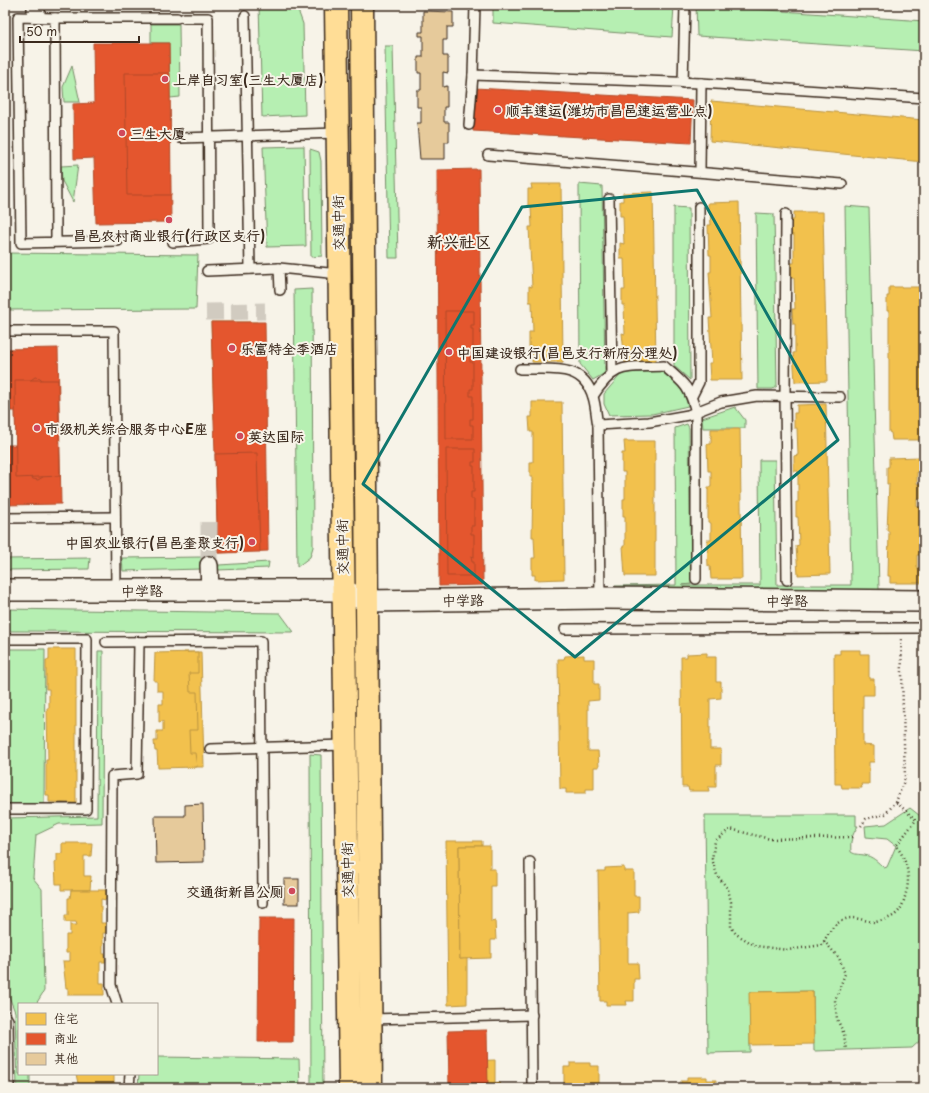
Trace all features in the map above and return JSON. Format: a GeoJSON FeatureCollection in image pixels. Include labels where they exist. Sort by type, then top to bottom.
{"type":"FeatureCollection","features":[{"type":"Feature","properties":{"kind":"main road","name":"交通中街"},"geometry":{"type":"LineString","coordinates":[[336,5],[350,1088]]}},
{"type":"Feature","properties":{"kind":"main road","name":"交通中街"},"geometry":{"type":"LineString","coordinates":[[362,5],[371,1088]]}},
{"type":"Feature","properties":{"kind":"street"},"geometry":{"type":"LineString","coordinates":[[209,565],[210,590]]}},
{"type":"Feature","properties":{"kind":"street","name":"中学路"},"geometry":{"type":"LineString","coordinates":[[5,590],[343,590],[366,601],[600,599],[924,601]]}},
{"type":"Feature","properties":{"kind":"lane"},"geometry":{"type":"LineString","coordinates":[[32,5],[36,17]]}},
{"type":"Feature","properties":{"kind":"lane"},"geometry":{"type":"LineString","coordinates":[[36,17],[40,5]]}},
{"type":"Feature","properties":{"kind":"lane"},"geometry":{"type":"LineString","coordinates":[[469,125],[475,5]]}},
{"type":"Feature","properties":{"kind":"lane"},"geometry":{"type":"LineString","coordinates":[[683,83],[685,5]]}},
{"type":"Feature","properties":{"kind":"lane"},"geometry":{"type":"LineString","coordinates":[[245,16],[250,269]]}},
{"type":"Feature","properties":{"kind":"lane"},"geometry":{"type":"LineString","coordinates":[[118,241],[21,243],[18,17],[208,18],[209,239],[172,242]]}},
{"type":"Feature","properties":{"kind":"lane"},"geometry":{"type":"LineString","coordinates":[[55,18],[56,242]]}},
{"type":"Feature","properties":{"kind":"lane"},"geometry":{"type":"LineString","coordinates":[[472,75],[683,83],[924,98]]}},
{"type":"Feature","properties":{"kind":"lane"},"geometry":{"type":"LineString","coordinates":[[700,172],[701,84]]}},
{"type":"Feature","properties":{"kind":"lane"},"geometry":{"type":"LineString","coordinates":[[181,138],[337,133]]}},
{"type":"Feature","properties":{"kind":"lane"},"geometry":{"type":"LineString","coordinates":[[488,155],[842,184]]}},
{"type":"Feature","properties":{"kind":"lane"},"geometry":{"type":"LineString","coordinates":[[609,199],[612,373]]}},
{"type":"Feature","properties":{"kind":"lane"},"geometry":{"type":"LineString","coordinates":[[692,396],[699,382],[699,207]]}},
{"type":"Feature","properties":{"kind":"lane"},"geometry":{"type":"LineString","coordinates":[[786,214],[784,396],[787,580]]}},
{"type":"Feature","properties":{"kind":"lane"},"geometry":{"type":"LineString","coordinates":[[207,271],[280,268],[339,274]]}},
{"type":"Feature","properties":{"kind":"lane"},"geometry":{"type":"LineString","coordinates":[[280,268],[280,290]]}},
{"type":"Feature","properties":{"kind":"lane"},"geometry":{"type":"LineString","coordinates":[[5,331],[114,331],[116,590]]}},
{"type":"Feature","properties":{"kind":"lane"},"geometry":{"type":"LineString","coordinates":[[593,396],[604,379],[617,369],[664,366],[686,385],[692,396],[696,412],[696,579]]}},
{"type":"Feature","properties":{"kind":"lane"},"geometry":{"type":"LineString","coordinates":[[520,369],[566,370],[580,375],[593,396],[598,425],[600,599]]}},
{"type":"Feature","properties":{"kind":"lane"},"geometry":{"type":"LineString","coordinates":[[598,425],[649,422],[696,412],[721,402],[757,396],[840,398]]}},
{"type":"Feature","properties":{"kind":"lane"},"geometry":{"type":"LineString","coordinates":[[5,518],[115,517]]}},
{"type":"Feature","properties":{"kind":"lane"},"geometry":{"type":"LineString","coordinates":[[565,628],[924,628]]}},
{"type":"Feature","properties":{"kind":"lane"},"geometry":{"type":"LineString","coordinates":[[5,639],[87,639],[86,809],[5,809]]}},
{"type":"Feature","properties":{"kind":"lane"},"geometry":{"type":"LineString","coordinates":[[106,642],[262,642],[264,903]]}},
{"type":"Feature","properties":{"kind":"lane"},"geometry":{"type":"LineString","coordinates":[[117,1003],[111,984],[112,776],[137,774],[139,642]]}},
{"type":"Feature","properties":{"kind":"lane"},"geometry":{"type":"LineString","coordinates":[[210,749],[345,745]]}},
{"type":"Feature","properties":{"kind":"lane"},"geometry":{"type":"LineString","coordinates":[[530,862],[532,1088]]}},
{"type":"Feature","properties":{"kind":"lane"},"geometry":{"type":"LineString","coordinates":[[5,1015],[8,1020],[9,1088]]}},
{"type":"Feature","properties":{"kind":"lane"},"geometry":{"type":"LineString","coordinates":[[370,1019],[532,1015]]}},
{"type":"Feature","properties":{"kind":"lane"},"geometry":{"type":"LineString","coordinates":[[130,1075],[130,1088]]}},
{"type":"Feature","properties":{"kind":"path"},"geometry":{"type":"LineString","coordinates":[[861,826],[866,819],[885,814],[896,802],[905,778],[900,628]]}},
{"type":"Feature","properties":{"kind":"path"},"geometry":{"type":"LineString","coordinates":[[852,837],[770,839],[730,829],[715,841],[712,859],[717,875],[728,889],[731,902],[731,927],[736,934],[756,946],[788,950],[822,945],[831,928],[845,919],[859,919],[875,922],[893,917],[902,909],[907,886],[904,856],[896,846],[916,820],[896,802]]}},
{"type":"Feature","properties":{"kind":"path"},"geometry":{"type":"LineString","coordinates":[[824,941],[839,958],[845,974],[835,1000],[837,1019],[844,1034],[846,1050]]}},
{"type":"Feature","properties":{"kind":"highlighted area"},"geometry":{"type":"Polygon","coordinates":[[[697,190],[838,440],[575,657],[363,484],[522,207],[697,190]]]}},
{"type":"Feature","properties":{"kind":"green space"},"geometry":{"type":"Polygon","coordinates":[[[259,5],[291,5],[299,13],[303,24],[305,115],[262,117],[259,5]]]}},
{"type":"Feature","properties":{"kind":"green space"},"geometry":{"type":"Polygon","coordinates":[[[493,5],[674,6],[672,37],[493,23],[493,5]]]}},
{"type":"Feature","properties":{"kind":"green space"},"geometry":{"type":"Polygon","coordinates":[[[696,5],[924,21],[924,51],[697,36],[696,5]]]}},
{"type":"Feature","properties":{"kind":"green space"},"geometry":{"type":"Polygon","coordinates":[[[151,24],[179,24],[180,97],[170,98],[169,43],[151,43],[151,24]]]}},
{"type":"Feature","properties":{"kind":"green space"},"geometry":{"type":"Polygon","coordinates":[[[385,46],[393,46],[398,258],[389,258],[385,46]]]}},
{"type":"Feature","properties":{"kind":"green space"},"geometry":{"type":"Polygon","coordinates":[[[72,66],[80,102],[64,102],[63,87],[72,66]]]}},
{"type":"Feature","properties":{"kind":"green space"},"geometry":{"type":"Polygon","coordinates":[[[304,146],[306,246],[267,247],[263,147],[304,146]]]}},
{"type":"Feature","properties":{"kind":"green space"},"geometry":{"type":"Polygon","coordinates":[[[310,149],[319,152],[321,161],[322,256],[311,257],[310,149]]]}},
{"type":"Feature","properties":{"kind":"green space"},"geometry":{"type":"Polygon","coordinates":[[[78,165],[73,202],[62,181],[61,166],[78,165]]]}},
{"type":"Feature","properties":{"kind":"green space"},"geometry":{"type":"Polygon","coordinates":[[[579,184],[602,186],[605,373],[593,380],[580,364],[579,184]]]}},
{"type":"Feature","properties":{"kind":"green space"},"geometry":{"type":"Polygon","coordinates":[[[845,206],[869,208],[879,589],[924,590],[924,593],[624,592],[615,586],[676,585],[675,428],[687,424],[689,428],[691,584],[682,585],[760,585],[759,460],[775,460],[777,585],[851,585],[845,206]]]}},
{"type":"Feature","properties":{"kind":"green space"},"geometry":{"type":"Polygon","coordinates":[[[674,207],[689,208],[690,380],[674,366],[674,207]]]}},
{"type":"Feature","properties":{"kind":"green space"},"geometry":{"type":"Polygon","coordinates":[[[756,213],[774,214],[777,386],[773,389],[758,389],[756,213]]]}},
{"type":"Feature","properties":{"kind":"green space"},"geometry":{"type":"Polygon","coordinates":[[[5,253],[198,255],[196,309],[5,310],[5,253]]]}},
{"type":"Feature","properties":{"kind":"green space"},"geometry":{"type":"Polygon","coordinates":[[[312,289],[313,547],[310,557],[297,567],[294,290],[312,289]]]}},
{"type":"Feature","properties":{"kind":"green space"},"geometry":{"type":"Polygon","coordinates":[[[661,371],[683,390],[688,406],[652,414],[609,415],[604,404],[604,394],[622,373],[661,371]]]}},
{"type":"Feature","properties":{"kind":"green space"},"geometry":{"type":"Polygon","coordinates":[[[735,407],[745,420],[745,428],[703,428],[702,418],[735,407]]]}},
{"type":"Feature","properties":{"kind":"green space"},"geometry":{"type":"Polygon","coordinates":[[[202,557],[202,569],[123,571],[122,558],[202,557]]]}},
{"type":"Feature","properties":{"kind":"green space"},"geometry":{"type":"Polygon","coordinates":[[[90,558],[89,569],[5,570],[5,559],[90,558]]]}},
{"type":"Feature","properties":{"kind":"green space"},"geometry":{"type":"Polygon","coordinates":[[[269,562],[268,568],[218,570],[219,565],[269,562]]]}},
{"type":"Feature","properties":{"kind":"green space"},"geometry":{"type":"Polygon","coordinates":[[[5,609],[280,613],[294,632],[5,631],[5,609]]]}},
{"type":"Feature","properties":{"kind":"green space"},"geometry":{"type":"Polygon","coordinates":[[[7,649],[45,649],[44,804],[7,806],[7,649]]]}},
{"type":"Feature","properties":{"kind":"green space"},"geometry":{"type":"Polygon","coordinates":[[[98,651],[103,651],[102,823],[59,824],[36,835],[33,878],[42,889],[44,991],[37,1003],[18,1003],[18,1075],[30,1075],[30,1088],[17,1088],[15,1012],[8,994],[7,818],[97,816],[98,651]]]}},
{"type":"Feature","properties":{"kind":"green space"},"geometry":{"type":"Polygon","coordinates":[[[310,754],[321,755],[323,1088],[311,1088],[310,754]]]}},
{"type":"Feature","properties":{"kind":"green space"},"geometry":{"type":"Polygon","coordinates":[[[910,808],[924,819],[924,1037],[912,1048],[814,1051],[813,991],[750,992],[750,1052],[708,1053],[705,815],[856,815],[856,826],[858,826],[852,838],[851,852],[870,857],[884,868],[887,867],[896,846],[887,839],[866,837],[865,826],[886,824],[910,808]]]}},
{"type":"Feature","properties":{"kind":"green space"},"geometry":{"type":"Polygon","coordinates":[[[158,1057],[299,1059],[300,1088],[138,1088],[139,1075],[158,1075],[158,1057]]]}},
{"type":"Feature","properties":{"kind":"building: 住宅"},"geometry":{"type":"Polygon","coordinates":[[[711,101],[924,120],[924,162],[710,141],[711,101]]]}},
{"type":"Feature","properties":{"kind":"building: 住宅"},"geometry":{"type":"Polygon","coordinates":[[[442,173],[471,173],[471,186],[468,186],[468,190],[470,190],[471,216],[467,216],[467,224],[471,224],[471,250],[468,250],[468,258],[470,258],[470,281],[468,281],[468,286],[471,286],[471,300],[444,301],[442,173]]]}},
{"type":"Feature","properties":{"kind":"building: 住宅"},"geometry":{"type":"Polygon","coordinates":[[[531,184],[561,184],[563,362],[532,362],[532,347],[529,347],[529,332],[533,332],[532,302],[529,302],[529,286],[532,287],[529,227],[532,227],[531,206],[528,206],[528,189],[532,189],[531,184]]]}},
{"type":"Feature","properties":{"kind":"building: 住宅"},"geometry":{"type":"Polygon","coordinates":[[[653,192],[656,362],[625,363],[622,333],[625,334],[624,305],[622,305],[622,290],[625,290],[624,259],[620,259],[620,243],[624,244],[623,216],[620,216],[620,201],[623,201],[623,193],[653,192]]]}},
{"type":"Feature","properties":{"kind":"building: 住宅"},"geometry":{"type":"Polygon","coordinates":[[[739,202],[742,380],[710,380],[709,363],[712,363],[709,318],[712,318],[709,272],[711,272],[711,255],[709,255],[708,225],[711,225],[708,203],[739,202]]]}},
{"type":"Feature","properties":{"kind":"building: 住宅"},"geometry":{"type":"Polygon","coordinates":[[[794,212],[823,212],[827,381],[795,382],[793,353],[795,353],[795,324],[793,324],[792,309],[795,309],[794,278],[791,278],[790,263],[794,263],[794,235],[791,235],[790,220],[794,220],[794,212]]]}},
{"type":"Feature","properties":{"kind":"building: 住宅"},"geometry":{"type":"Polygon","coordinates":[[[889,287],[920,287],[922,440],[892,440],[891,433],[889,432],[889,311],[887,311],[887,296],[889,296],[889,287]]]}},
{"type":"Feature","properties":{"kind":"building: 住宅"},"geometry":{"type":"Polygon","coordinates":[[[211,322],[257,322],[257,419],[214,419],[211,322]]]}},
{"type":"Feature","properties":{"kind":"building: 住宅"},"geometry":{"type":"Polygon","coordinates":[[[532,402],[562,402],[564,579],[535,580],[535,575],[532,575],[532,558],[535,558],[534,537],[532,537],[533,477],[530,477],[530,462],[533,462],[533,432],[530,432],[529,417],[532,417],[532,402]]]}},
{"type":"Feature","properties":{"kind":"building: 住宅"},"geometry":{"type":"Polygon","coordinates":[[[826,404],[830,574],[798,575],[796,546],[799,545],[796,502],[798,502],[798,471],[794,471],[794,456],[798,455],[797,428],[794,428],[794,413],[797,413],[797,405],[826,404]]]}},
{"type":"Feature","properties":{"kind":"building: 住宅"},"geometry":{"type":"Polygon","coordinates":[[[711,429],[740,429],[742,579],[711,579],[710,566],[708,566],[707,540],[711,540],[711,523],[708,522],[708,487],[711,487],[711,471],[708,471],[707,444],[711,444],[711,429]]]}},
{"type":"Feature","properties":{"kind":"building: 住宅"},"geometry":{"type":"Polygon","coordinates":[[[624,441],[655,441],[655,576],[625,576],[623,546],[625,546],[625,516],[623,516],[623,499],[625,499],[625,472],[622,472],[622,453],[625,453],[624,441]]]}},
{"type":"Feature","properties":{"kind":"building: 住宅"},"geometry":{"type":"Polygon","coordinates":[[[920,457],[920,472],[917,472],[917,484],[920,484],[920,499],[917,499],[917,507],[920,507],[921,555],[917,555],[917,568],[921,568],[921,583],[890,583],[890,576],[888,576],[889,531],[887,531],[889,484],[887,484],[887,467],[889,467],[889,458],[920,457]]]}},
{"type":"Feature","properties":{"kind":"building: 住宅"},"geometry":{"type":"Polygon","coordinates":[[[49,649],[76,649],[76,803],[49,802],[49,795],[46,795],[46,760],[48,760],[47,708],[49,708],[49,689],[46,689],[46,660],[49,660],[49,649]]]}},
{"type":"Feature","properties":{"kind":"building: 住宅"},"geometry":{"type":"Polygon","coordinates":[[[840,650],[860,650],[860,654],[869,654],[869,679],[874,679],[874,695],[863,695],[863,745],[874,746],[874,762],[869,762],[869,784],[861,784],[862,788],[842,788],[841,784],[835,784],[834,654],[840,654],[840,650]]]}},
{"type":"Feature","properties":{"kind":"building: 住宅"},"geometry":{"type":"Polygon","coordinates":[[[184,652],[201,652],[204,767],[186,767],[184,652]]]}},
{"type":"Feature","properties":{"kind":"building: 住宅"},"geometry":{"type":"Polygon","coordinates":[[[198,652],[198,673],[189,673],[190,692],[197,692],[198,730],[189,730],[190,753],[195,753],[197,767],[158,768],[157,751],[155,751],[154,741],[157,741],[157,731],[163,731],[163,721],[159,722],[159,704],[163,704],[163,691],[157,691],[157,681],[154,681],[155,653],[198,652]]]}},
{"type":"Feature","properties":{"kind":"building: 住宅"},"geometry":{"type":"Polygon","coordinates":[[[707,653],[707,657],[716,657],[716,682],[721,682],[721,698],[710,699],[710,749],[721,749],[721,765],[716,765],[716,787],[708,787],[709,791],[689,791],[688,787],[682,787],[681,657],[687,657],[687,654],[707,653]]]}},
{"type":"Feature","properties":{"kind":"building: 住宅"},"geometry":{"type":"Polygon","coordinates":[[[584,655],[584,659],[594,659],[594,684],[599,684],[599,700],[588,701],[588,751],[598,751],[599,767],[594,767],[594,789],[586,789],[586,793],[566,793],[566,789],[560,789],[558,659],[564,659],[565,656],[584,655]]]}},
{"type":"Feature","properties":{"kind":"building: 住宅"},"geometry":{"type":"Polygon","coordinates":[[[446,841],[482,841],[482,846],[459,846],[460,959],[467,958],[467,1004],[448,1005],[446,841]]]}},
{"type":"Feature","properties":{"kind":"building: 住宅"},"geometry":{"type":"Polygon","coordinates":[[[62,843],[92,843],[91,856],[84,856],[84,876],[91,876],[90,890],[61,890],[61,884],[56,884],[55,862],[57,862],[57,854],[62,854],[62,843]]]}},
{"type":"Feature","properties":{"kind":"building: 住宅"},"geometry":{"type":"Polygon","coordinates":[[[459,846],[490,846],[490,869],[495,869],[495,886],[491,886],[491,922],[495,921],[496,940],[491,940],[491,958],[460,959],[459,846]]]}},
{"type":"Feature","properties":{"kind":"building: 住宅"},"geometry":{"type":"Polygon","coordinates":[[[624,867],[624,871],[634,871],[634,896],[639,896],[639,912],[628,913],[628,963],[638,963],[639,979],[634,979],[634,1001],[626,1001],[627,1005],[606,1005],[606,1001],[600,1001],[598,871],[605,871],[605,868],[624,867]]]}},
{"type":"Feature","properties":{"kind":"building: 住宅"},"geometry":{"type":"Polygon","coordinates":[[[71,890],[106,890],[106,900],[101,899],[101,923],[107,923],[107,933],[103,933],[103,954],[105,954],[105,962],[100,962],[100,983],[104,983],[104,995],[68,995],[63,961],[70,961],[70,953],[66,953],[66,935],[70,935],[70,925],[77,925],[76,922],[65,922],[65,915],[68,915],[68,898],[70,898],[71,890]]]}},
{"type":"Feature","properties":{"kind":"building: 住宅"},"geometry":{"type":"Polygon","coordinates":[[[813,991],[814,1044],[750,1045],[749,992],[813,991]]]}},
{"type":"Feature","properties":{"kind":"building: 住宅"},"geometry":{"type":"Polygon","coordinates":[[[495,1060],[495,1083],[500,1083],[500,1088],[465,1088],[465,1061],[495,1060]]]}},
{"type":"Feature","properties":{"kind":"building: 住宅"},"geometry":{"type":"Polygon","coordinates":[[[570,1063],[590,1063],[590,1066],[599,1066],[599,1088],[564,1088],[564,1067],[570,1067],[570,1063]]]}},
{"type":"Feature","properties":{"kind":"building: 住宅"},"geometry":{"type":"Polygon","coordinates":[[[76,1075],[114,1075],[114,1088],[79,1088],[76,1075]]]}},
{"type":"Feature","properties":{"kind":"building: 住宅"},"geometry":{"type":"Polygon","coordinates":[[[687,1077],[707,1077],[707,1080],[716,1080],[716,1088],[681,1088],[681,1081],[687,1081],[687,1077]]]}},
{"type":"Feature","properties":{"kind":"building: 商业","name":"三生大厦"},"geometry":{"type":"Polygon","coordinates":[[[93,43],[169,43],[171,222],[96,223],[94,158],[74,159],[73,104],[94,103],[93,43]]]}},
{"type":"Feature","properties":{"kind":"building: 商业"},"geometry":{"type":"Polygon","coordinates":[[[125,73],[170,73],[171,195],[127,195],[125,73]]]}},
{"type":"Feature","properties":{"kind":"building: 商业"},"geometry":{"type":"Polygon","coordinates":[[[475,88],[693,100],[691,143],[473,131],[475,88]]]}},
{"type":"Feature","properties":{"kind":"building: 商业"},"geometry":{"type":"Polygon","coordinates":[[[479,169],[483,585],[439,586],[437,170],[479,169]]]}},
{"type":"Feature","properties":{"kind":"building: 商业"},"geometry":{"type":"Polygon","coordinates":[[[445,311],[474,311],[474,325],[471,325],[471,329],[473,329],[473,355],[470,355],[470,362],[473,362],[473,389],[470,389],[470,396],[473,396],[473,419],[470,419],[470,425],[473,425],[473,439],[446,439],[445,311]]]}},
{"type":"Feature","properties":{"kind":"building: 商业","name":"英达国际"},"geometry":{"type":"Polygon","coordinates":[[[211,322],[265,322],[268,551],[218,553],[211,322]]]}},
{"type":"Feature","properties":{"kind":"building: 商业","name":"市级机关综合服务中心E座"},"geometry":{"type":"Polygon","coordinates":[[[58,348],[61,504],[5,505],[5,445],[16,445],[15,411],[5,411],[5,349],[58,348]]]}},
{"type":"Feature","properties":{"kind":"building: 商业"},"geometry":{"type":"Polygon","coordinates":[[[35,377],[40,378],[50,387],[56,405],[57,417],[57,435],[53,462],[43,477],[38,480],[33,479],[27,474],[20,456],[17,437],[17,421],[21,396],[28,382],[35,377]]]}},
{"type":"Feature","properties":{"kind":"building: 商业"},"geometry":{"type":"Polygon","coordinates":[[[15,380],[58,380],[60,476],[16,478],[15,380]]]}},
{"type":"Feature","properties":{"kind":"building: 商业"},"geometry":{"type":"Polygon","coordinates":[[[446,449],[475,449],[475,462],[472,462],[472,466],[474,466],[474,492],[471,492],[471,499],[474,499],[474,526],[471,526],[471,534],[474,534],[474,557],[471,556],[472,562],[474,562],[474,576],[447,576],[446,449]]]}},
{"type":"Feature","properties":{"kind":"building: 商业"},"geometry":{"type":"Polygon","coordinates":[[[257,453],[260,552],[218,553],[215,454],[257,453]]]}},
{"type":"Feature","properties":{"kind":"building: 商业"},"geometry":{"type":"Polygon","coordinates":[[[259,918],[294,918],[293,1042],[258,1042],[259,918]]]}},
{"type":"Feature","properties":{"kind":"building: 商业"},"geometry":{"type":"Polygon","coordinates":[[[487,1030],[488,1088],[449,1088],[448,1031],[487,1030]]]}},
{"type":"Feature","properties":{"kind":"building: 其他"},"geometry":{"type":"Polygon","coordinates":[[[423,11],[453,12],[453,27],[447,27],[447,40],[443,40],[443,56],[448,56],[448,73],[443,72],[443,87],[447,86],[447,107],[444,107],[444,122],[449,122],[449,142],[445,142],[445,159],[420,159],[417,123],[421,123],[421,107],[417,107],[417,90],[421,90],[421,73],[418,73],[418,57],[423,57],[423,36],[419,36],[419,32],[423,32],[423,11]]]}},
{"type":"Feature","properties":{"kind":"building: 其他"},"geometry":{"type":"Polygon","coordinates":[[[203,804],[204,862],[156,863],[155,816],[185,816],[185,805],[203,804]]]}},
{"type":"Feature","properties":{"kind":"building: 其他","name":"交通街新昌公厕"},"geometry":{"type":"Polygon","coordinates":[[[284,879],[299,879],[299,904],[284,904],[284,879]]]}},
{"type":"Feature","properties":{"kind":"tunnel"},"geometry":{"type":"LineString","coordinates":[[206,312],[265,311]]}},
{"type":"Feature","properties":{"kind":"tunnel"},"geometry":{"type":"LineString","coordinates":[[209,522],[209,565]]}},
{"type":"Feature","properties":{"kind":"place","name":"上岸自习室(三生大厦店)"},"geometry":{"type":"Point","coordinates":[165,79]}},
{"type":"Feature","properties":{"kind":"place","name":"顺丰速运(潍坊市昌邑速运营业点)"},"geometry":{"type":"Point","coordinates":[498,110]}},
{"type":"Feature","properties":{"kind":"place","name":"三生大厦"},"geometry":{"type":"Point","coordinates":[122,133]}},
{"type":"Feature","properties":{"kind":"place","name":"昌邑农村商业银行(行政区支行)"},"geometry":{"type":"Point","coordinates":[169,220]}},
{"type":"Feature","properties":{"kind":"place","name":"乐富特全季酒店"},"geometry":{"type":"Point","coordinates":[232,348]}},
{"type":"Feature","properties":{"kind":"place","name":"中国建设银行(昌邑支行新府分理处)"},"geometry":{"type":"Point","coordinates":[449,352]}},
{"type":"Feature","properties":{"kind":"place","name":"市级机关综合服务中心E座"},"geometry":{"type":"Point","coordinates":[37,428]}},
{"type":"Feature","properties":{"kind":"place","name":"英达国际"},"geometry":{"type":"Point","coordinates":[240,436]}},
{"type":"Feature","properties":{"kind":"place","name":"中国农业银行(昌邑奎聚支行)"},"geometry":{"type":"Point","coordinates":[252,542]}},
{"type":"Feature","properties":{"kind":"place","name":"交通街新昌公厕"},"geometry":{"type":"Point","coordinates":[292,891]}},
{"type":"Feature","properties":{"kind":"district","name":"新兴社区"},"geometry":{"type":"Point","coordinates":[459,241]}}]}
